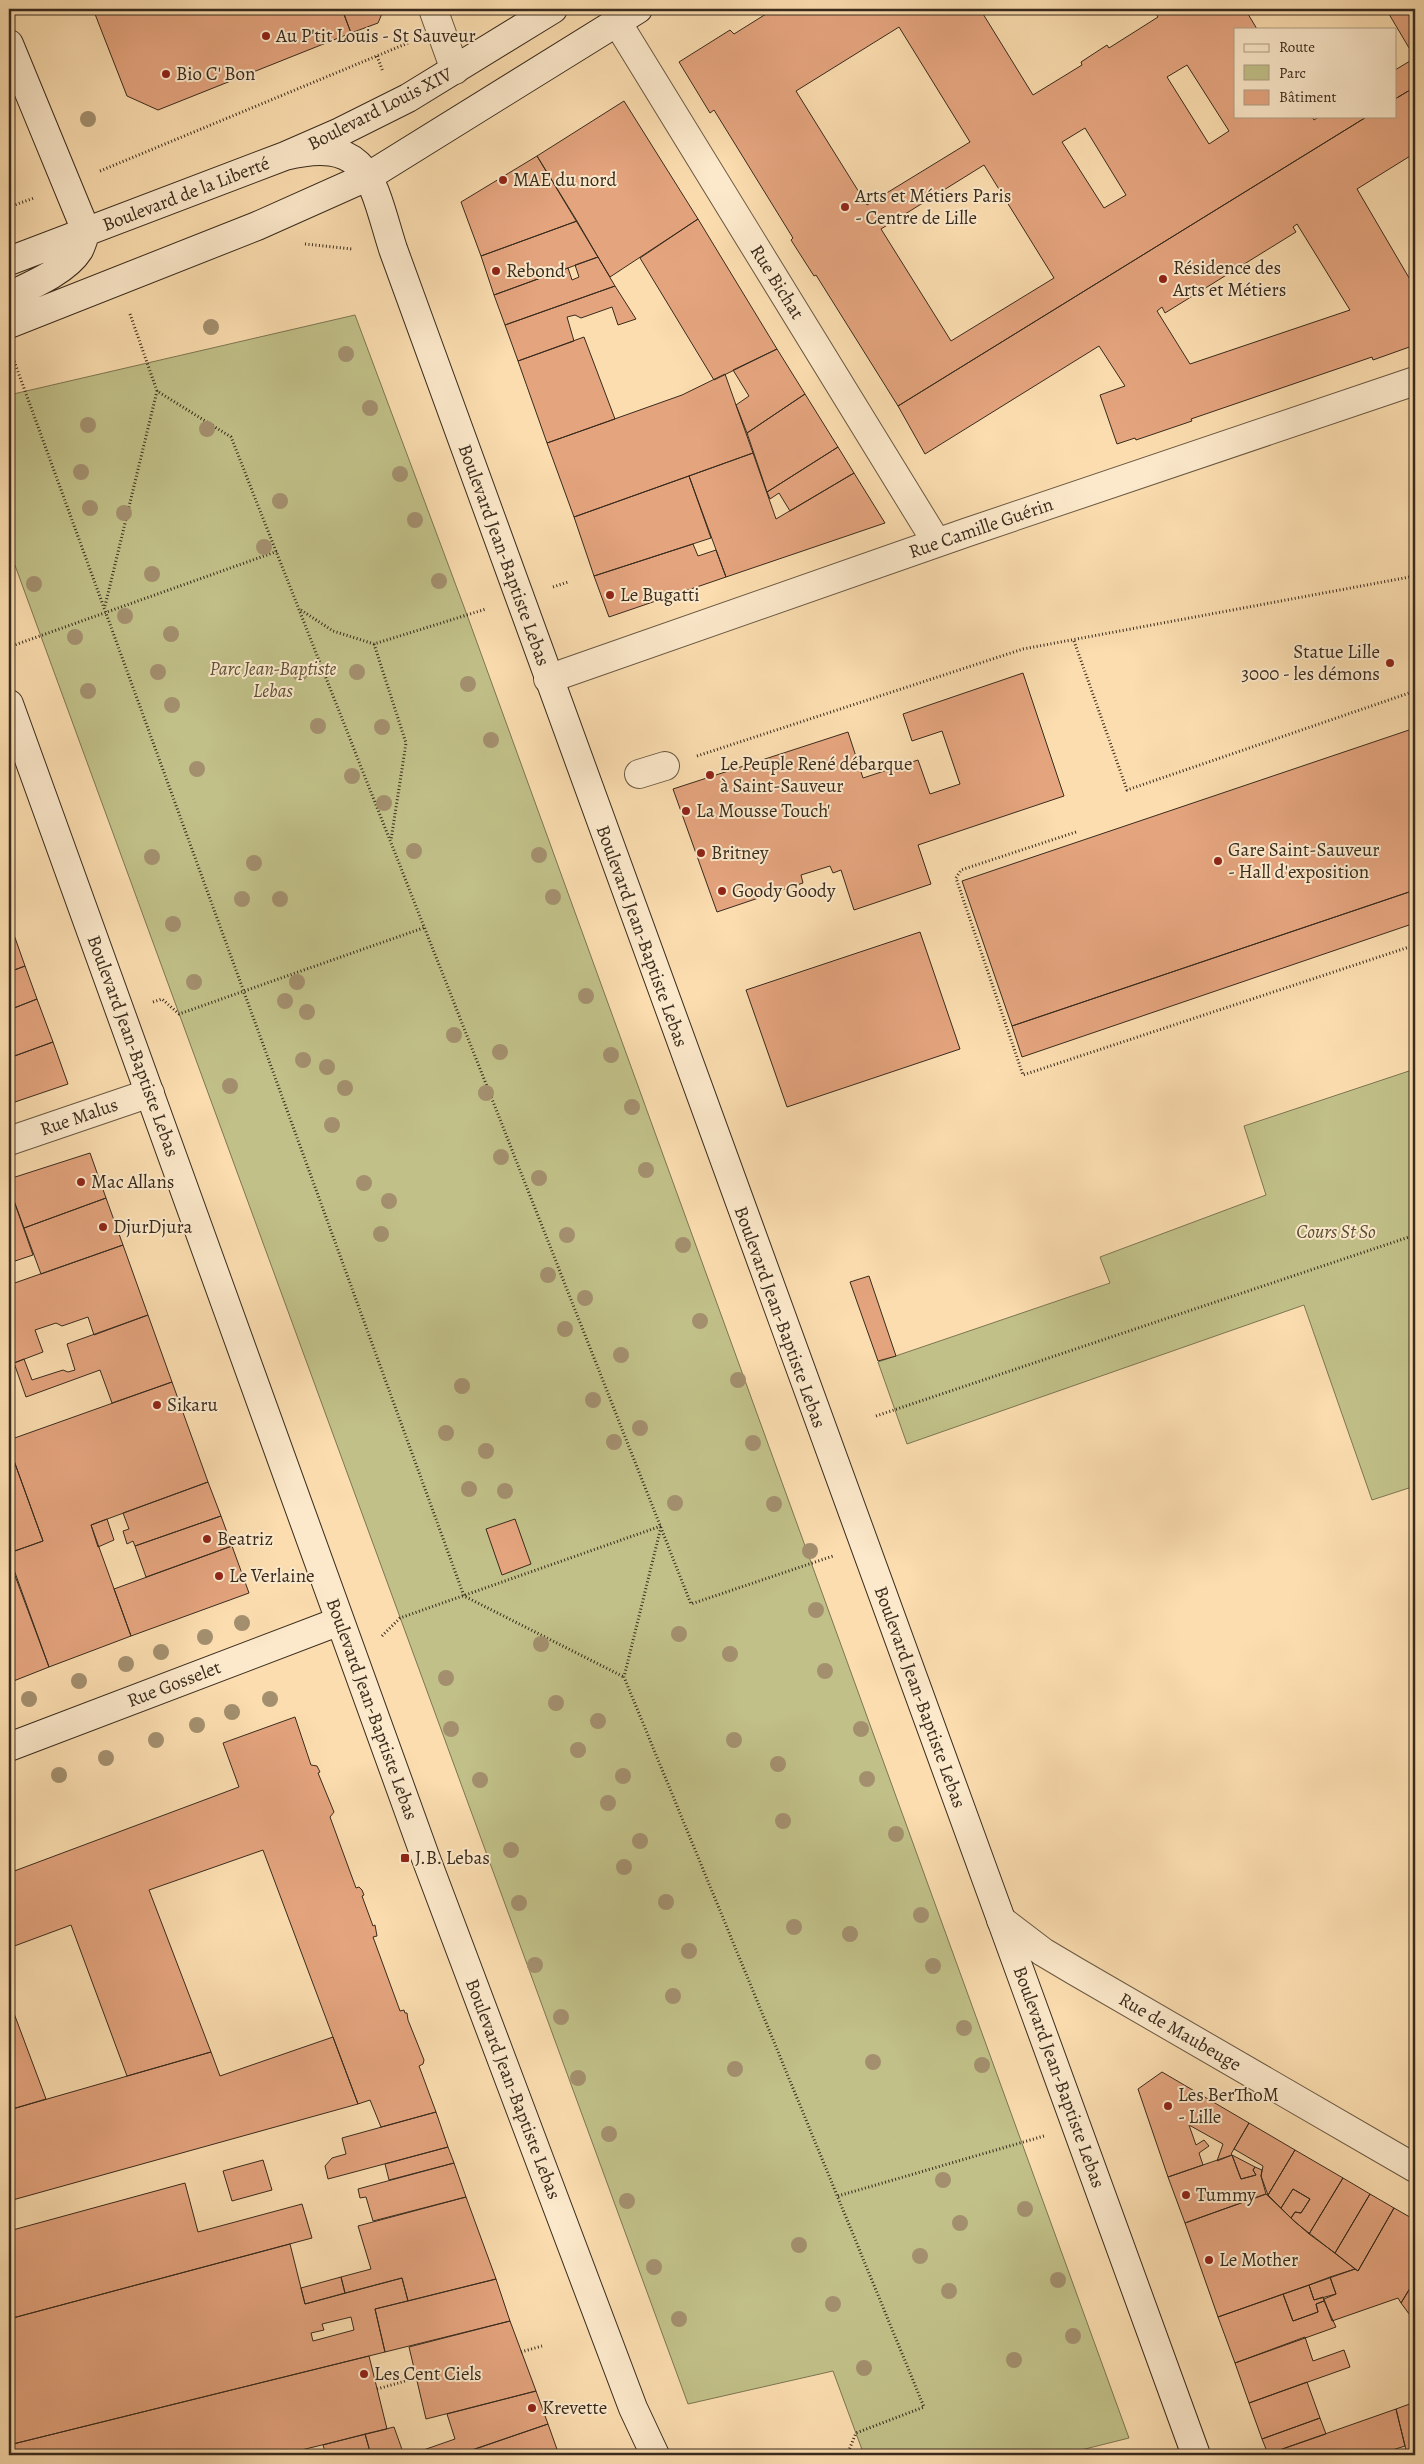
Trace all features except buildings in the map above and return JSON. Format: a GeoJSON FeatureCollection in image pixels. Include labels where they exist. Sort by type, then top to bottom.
{"type":"FeatureCollection","features":[{"type":"Feature","properties":{"kind":"main road","name":"Boulevard Louis XIV"},"geometry":{"type":"LineString","coordinates":[[285,156],[396,105],[553,9]]}},
{"type":"Feature","properties":{"kind":"main road"},"geometry":{"type":"LineString","coordinates":[[9,324],[257,226],[369,176],[628,15]]}},
{"type":"Feature","properties":{"kind":"main road","name":"Rue Bichat"},"geometry":{"type":"LineString","coordinates":[[628,15],[937,542]]}},
{"type":"Feature","properties":{"kind":"main road"},"geometry":{"type":"LineString","coordinates":[[438,20],[455,70]]}},
{"type":"Feature","properties":{"kind":"main road"},"geometry":{"type":"LineString","coordinates":[[9,44],[86,231]]}},
{"type":"Feature","properties":{"kind":"main road","name":"Boulevard Louis XIV"},"geometry":{"type":"LineString","coordinates":[[285,156],[326,149],[339,152],[356,161],[369,176]]}},
{"type":"Feature","properties":{"kind":"main road","name":"Boulevard de la Liberté"},"geometry":{"type":"LineString","coordinates":[[9,260],[285,156]]}},
{"type":"Feature","properties":{"kind":"main road","name":"Boulevard Jean-Baptiste Lebas"},"geometry":{"type":"LineString","coordinates":[[369,176],[548,679],[1196,2455]]}},
{"type":"Feature","properties":{"kind":"main road","name":"Boulevard de la Liberté"},"geometry":{"type":"LineString","coordinates":[[9,296],[41,281],[61,267],[78,251],[86,231]]}},
{"type":"Feature","properties":{"kind":"main road","name":"Rue Camille Guérin"},"geometry":{"type":"LineString","coordinates":[[548,679],[937,542],[1415,381]]}},
{"type":"Feature","properties":{"kind":"main road","name":"Boulevard Jean-Baptiste Lebas"},"geometry":{"type":"LineString","coordinates":[[9,704],[453,1930],[633,2408],[655,2455]]}},
{"type":"Feature","properties":{"kind":"main road"},"geometry":{"type":"LineString","coordinates":[[639,774],[665,766]]}},
{"type":"Feature","properties":{"kind":"main road","name":"Rue Malus"},"geometry":{"type":"LineString","coordinates":[[9,1141],[150,1093]]}},
{"type":"Feature","properties":{"kind":"main road","name":"Rue Gosselet"},"geometry":{"type":"LineString","coordinates":[[9,1747],[340,1621]]}},
{"type":"Feature","properties":{"kind":"main road","name":"Rue de Maubeuge"},"geometry":{"type":"LineString","coordinates":[[1001,1920],[1043,1952],[1415,2168]]}},
{"type":"Feature","properties":{"kind":"path"},"geometry":{"type":"LineString","coordinates":[[152,150],[399,46],[438,20]]}},
{"type":"Feature","properties":{"kind":"path"},"geometry":{"type":"LineString","coordinates":[[105,606],[158,391],[130,313]]}},
{"type":"Feature","properties":{"kind":"path"},"geometry":{"type":"LineString","coordinates":[[13,357],[464,1596],[624,1678]]}},
{"type":"Feature","properties":{"kind":"path"},"geometry":{"type":"LineString","coordinates":[[158,391],[231,437],[278,551],[691,1604],[840,1553]]}},
{"type":"Feature","properties":{"kind":"path"},"geometry":{"type":"LineString","coordinates":[[9,647],[278,551]]}},
{"type":"Feature","properties":{"kind":"path"},"geometry":{"type":"LineString","coordinates":[[665,766],[1023,649],[1415,576]]}},
{"type":"Feature","properties":{"kind":"path"},"geometry":{"type":"LineString","coordinates":[[300,609],[332,631],[374,644],[519,598]]}},
{"type":"Feature","properties":{"kind":"path"},"geometry":{"type":"LineString","coordinates":[[1074,641],[1127,790],[1415,691]]}},
{"type":"Feature","properties":{"kind":"path"},"geometry":{"type":"LineString","coordinates":[[374,644],[406,743],[391,841]]}},
{"type":"Feature","properties":{"kind":"path"},"geometry":{"type":"LineString","coordinates":[[1076,832],[961,870],[956,878],[1023,1075],[1415,945]]}},
{"type":"Feature","properties":{"kind":"path"},"geometry":{"type":"LineString","coordinates":[[150,1003],[162,998],[179,1014],[426,927]]}},
{"type":"Feature","properties":{"kind":"path"},"geometry":{"type":"LineString","coordinates":[[876,1416],[1415,1235]]}},
{"type":"Feature","properties":{"kind":"path"},"geometry":{"type":"LineString","coordinates":[[357,1665],[400,1618],[661,1526]]}},
{"type":"Feature","properties":{"kind":"path"},"geometry":{"type":"LineString","coordinates":[[661,1526],[624,1678],[924,2407],[856,2433],[847,2455]]}},
{"type":"Feature","properties":{"kind":"path"},"geometry":{"type":"LineString","coordinates":[[838,2196],[1050,2133]]}},
{"type":"Feature","properties":{"kind":"path"},"geometry":{"type":"LineString","coordinates":[[521,2352],[542,2346]]}},
{"type":"Feature","properties":{"kind":"path"},"geometry":{"type":"LineString","coordinates":[[377,2389],[416,2378]]}},
{"type":"Feature","properties":{"kind":"green space","name":"Parc Jean-Baptiste Lebas"},"geometry":{"type":"Polygon","coordinates":[[[355,315],[467,615],[1129,2438],[1061,2455],[864,2455],[833,2371],[688,2404],[9,549],[9,395],[355,315]]]}},
{"type":"Feature","properties":{"kind":"green space","name":"Cours St So"},"geometry":{"type":"Polygon","coordinates":[[[1415,1069],[1415,1486],[1372,1500],[1304,1305],[907,1444],[878,1362],[1110,1283],[1100,1257],[1266,1195],[1244,1126],[1415,1069]]]}},
{"type":"Feature","properties":{"kind":"place","name":"Au P'tit Louis - St Sauveur"},"geometry":{"type":"Point","coordinates":[266,36]}},
{"type":"Feature","properties":{"kind":"place","name":"Bio C' Bon"},"geometry":{"type":"Point","coordinates":[166,74]}},
{"type":"Feature","properties":{"kind":"place","name":"MAE du nord"},"geometry":{"type":"Point","coordinates":[503,180]}},
{"type":"Feature","properties":{"kind":"place","name":"Arts et Métiers Paris - Centre de Lille"},"geometry":{"type":"Point","coordinates":[845,207]}},
{"type":"Feature","properties":{"kind":"place","name":"Rebond"},"geometry":{"type":"Point","coordinates":[496,271]}},
{"type":"Feature","properties":{"kind":"place","name":"Résidence des Arts et Métiers"},"geometry":{"type":"Point","coordinates":[1163,279]}},
{"type":"Feature","properties":{"kind":"place","name":"Le Bugatti"},"geometry":{"type":"Point","coordinates":[610,595]}},
{"type":"Feature","properties":{"kind":"place","name":"Statue Lille 3000 - les démons"},"geometry":{"type":"Point","coordinates":[1390,663]}},
{"type":"Feature","properties":{"kind":"place","name":"Le Peuple René débarque à Saint-Sauveur"},"geometry":{"type":"Point","coordinates":[710,775]}},
{"type":"Feature","properties":{"kind":"place","name":"La Mousse Touch'"},"geometry":{"type":"Point","coordinates":[686,811]}},
{"type":"Feature","properties":{"kind":"place","name":"Britney"},"geometry":{"type":"Point","coordinates":[701,853]}},
{"type":"Feature","properties":{"kind":"place","name":"Gare Saint-Sauveur - Hall d'exposition"},"geometry":{"type":"Point","coordinates":[1218,861]}},
{"type":"Feature","properties":{"kind":"place","name":"Goody Goody"},"geometry":{"type":"Point","coordinates":[722,891]}},
{"type":"Feature","properties":{"kind":"place","name":"Mac Allans"},"geometry":{"type":"Point","coordinates":[81,1182]}},
{"type":"Feature","properties":{"kind":"place","name":"DjurDjura"},"geometry":{"type":"Point","coordinates":[103,1227]}},
{"type":"Feature","properties":{"kind":"place","name":"Sikaru"},"geometry":{"type":"Point","coordinates":[157,1405]}},
{"type":"Feature","properties":{"kind":"place","name":"Beatriz"},"geometry":{"type":"Point","coordinates":[207,1539]}},
{"type":"Feature","properties":{"kind":"place","name":"Le Verlaine"},"geometry":{"type":"Point","coordinates":[219,1576]}},
{"type":"Feature","properties":{"kind":"place","name":"J.B. Lebas"},"geometry":{"type":"Point","coordinates":[405,1858]}},
{"type":"Feature","properties":{"kind":"place","name":"Les BerThoM - Lille"},"geometry":{"type":"Point","coordinates":[1168,2106]}},
{"type":"Feature","properties":{"kind":"place","name":"Tummy"},"geometry":{"type":"Point","coordinates":[1186,2195]}},
{"type":"Feature","properties":{"kind":"place","name":"Le Mother"},"geometry":{"type":"Point","coordinates":[1209,2260]}},
{"type":"Feature","properties":{"kind":"place","name":"Les Cent Ciels"},"geometry":{"type":"Point","coordinates":[364,2374]}},
{"type":"Feature","properties":{"kind":"place","name":"Krevette"},"geometry":{"type":"Point","coordinates":[532,2408]}}]}
